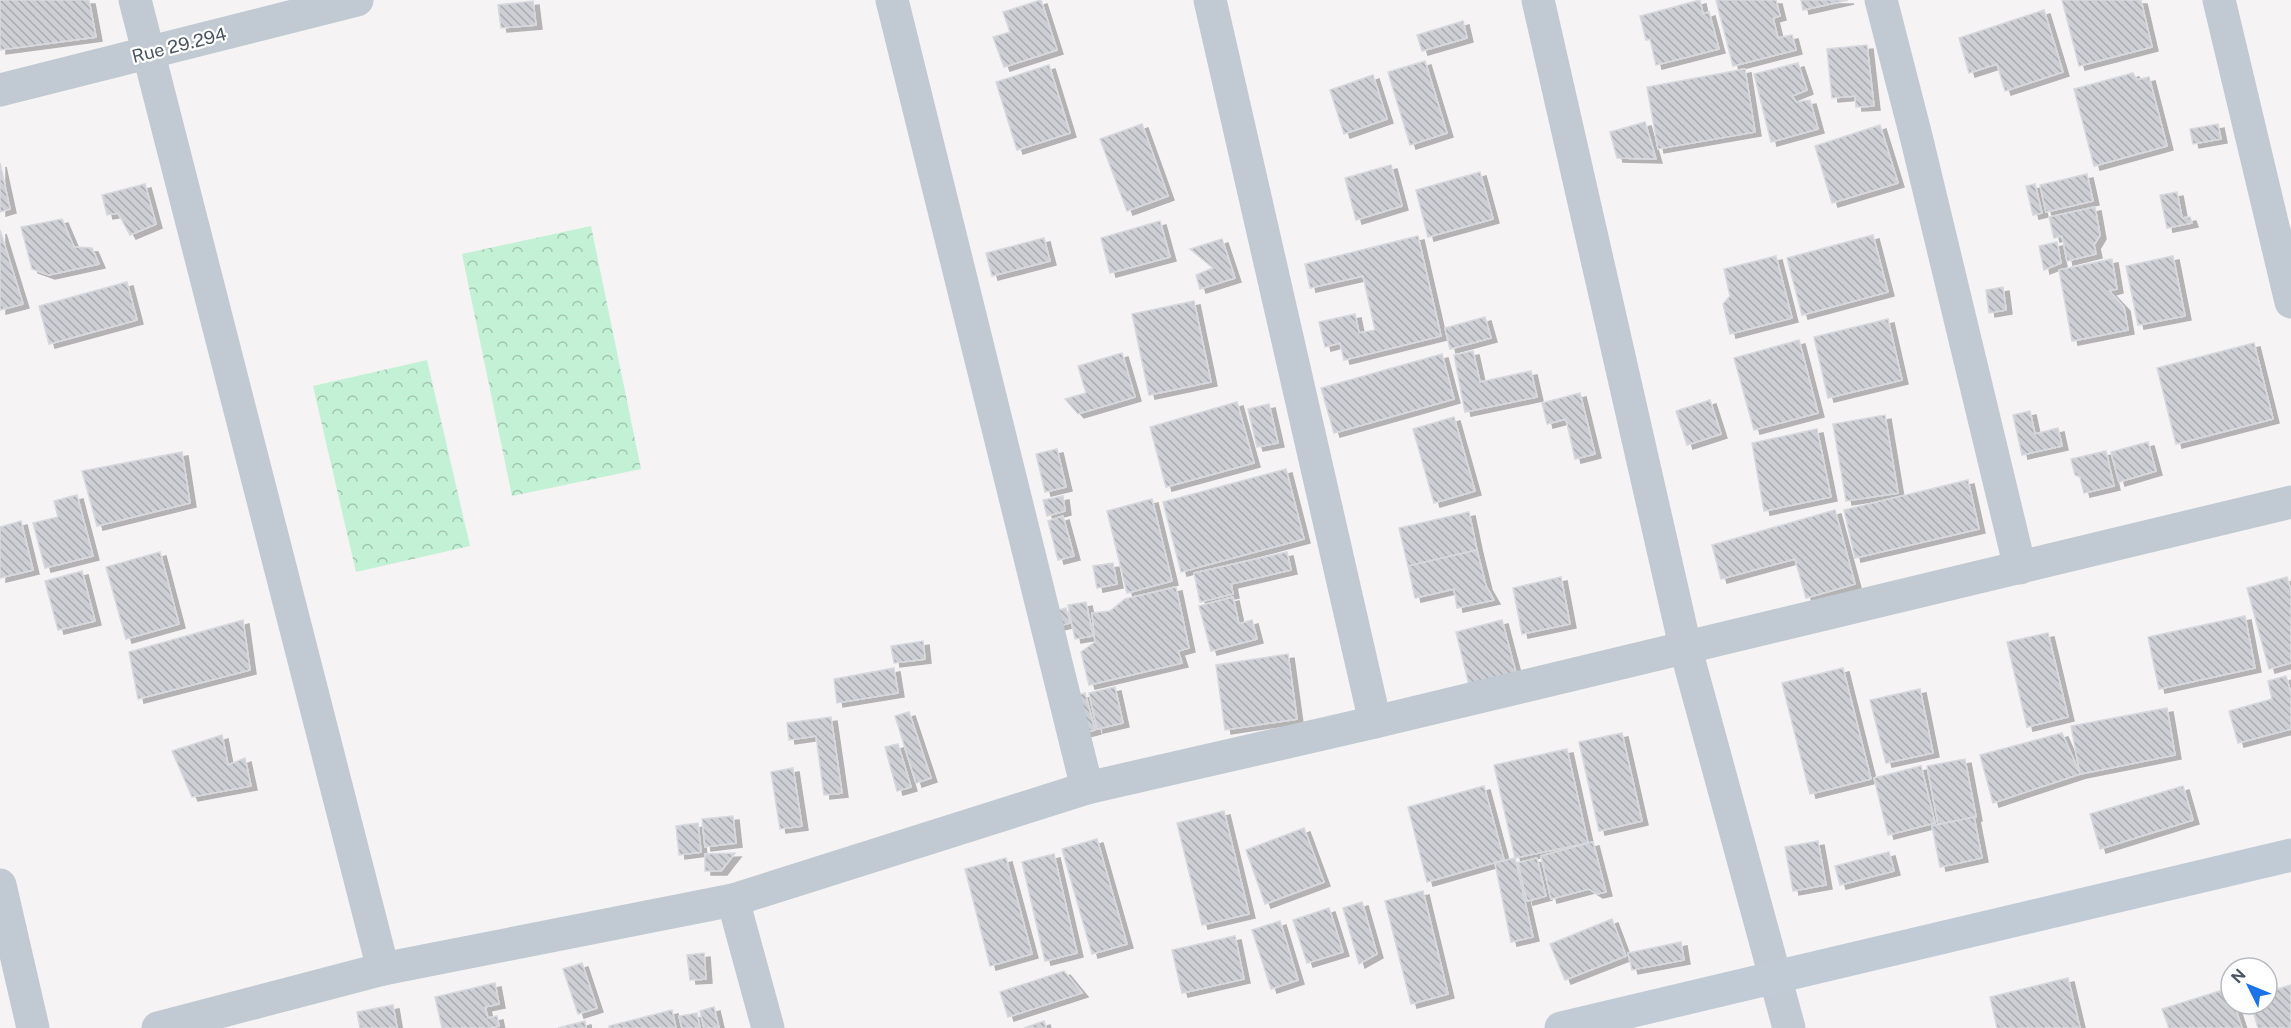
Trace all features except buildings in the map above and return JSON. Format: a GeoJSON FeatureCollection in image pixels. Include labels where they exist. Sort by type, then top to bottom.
{"type":"FeatureCollection","features":[{"type":"Feature","properties":{"kind":"street"},"geometry":{"type":"LineString","coordinates":[[135,0],[383,969]]}},
{"type":"Feature","properties":{"kind":"street","name":"Rue 29.294"},"geometry":{"type":"LineString","coordinates":[[0,90],[357,0]]}},
{"type":"Feature","properties":{"kind":"street"},"geometry":{"type":"LineString","coordinates":[[892,0],[1087,788]]}},
{"type":"Feature","properties":{"kind":"street"},"geometry":{"type":"LineString","coordinates":[[1210,0],[1375,722]]}},
{"type":"Feature","properties":{"kind":"street"},"geometry":{"type":"LineString","coordinates":[[1538,0],[1685,646],[1789,1028]]}},
{"type":"Feature","properties":{"kind":"street"},"geometry":{"type":"LineString","coordinates":[[1881,0],[2020,568]]}},
{"type":"Feature","properties":{"kind":"street"},"geometry":{"type":"LineString","coordinates":[[2219,0],[2291,302]]}},
{"type":"Feature","properties":{"kind":"street"},"geometry":{"type":"LineString","coordinates":[[158,1028],[383,969],[733,900],[1087,788],[1375,722],[2291,502]]}},
{"type":"Feature","properties":{"kind":"street"},"geometry":{"type":"LineString","coordinates":[[1561,1028],[2291,855]]}},
{"type":"Feature","properties":{"kind":"street"},"geometry":{"type":"LineString","coordinates":[[0,885],[33,1028]]}},
{"type":"Feature","properties":{"kind":"street"},"geometry":{"type":"LineString","coordinates":[[733,900],[768,1028]]}},
{"type":"Feature","properties":{"kind":"green space"},"geometry":{"type":"Polygon","coordinates":[[[591,226],[641,469],[512,496],[462,254],[591,226]]]}},
{"type":"Feature","properties":{"kind":"green space"},"geometry":{"type":"Polygon","coordinates":[[[427,360],[470,546],[356,572],[313,386],[427,360]]]}}]}
